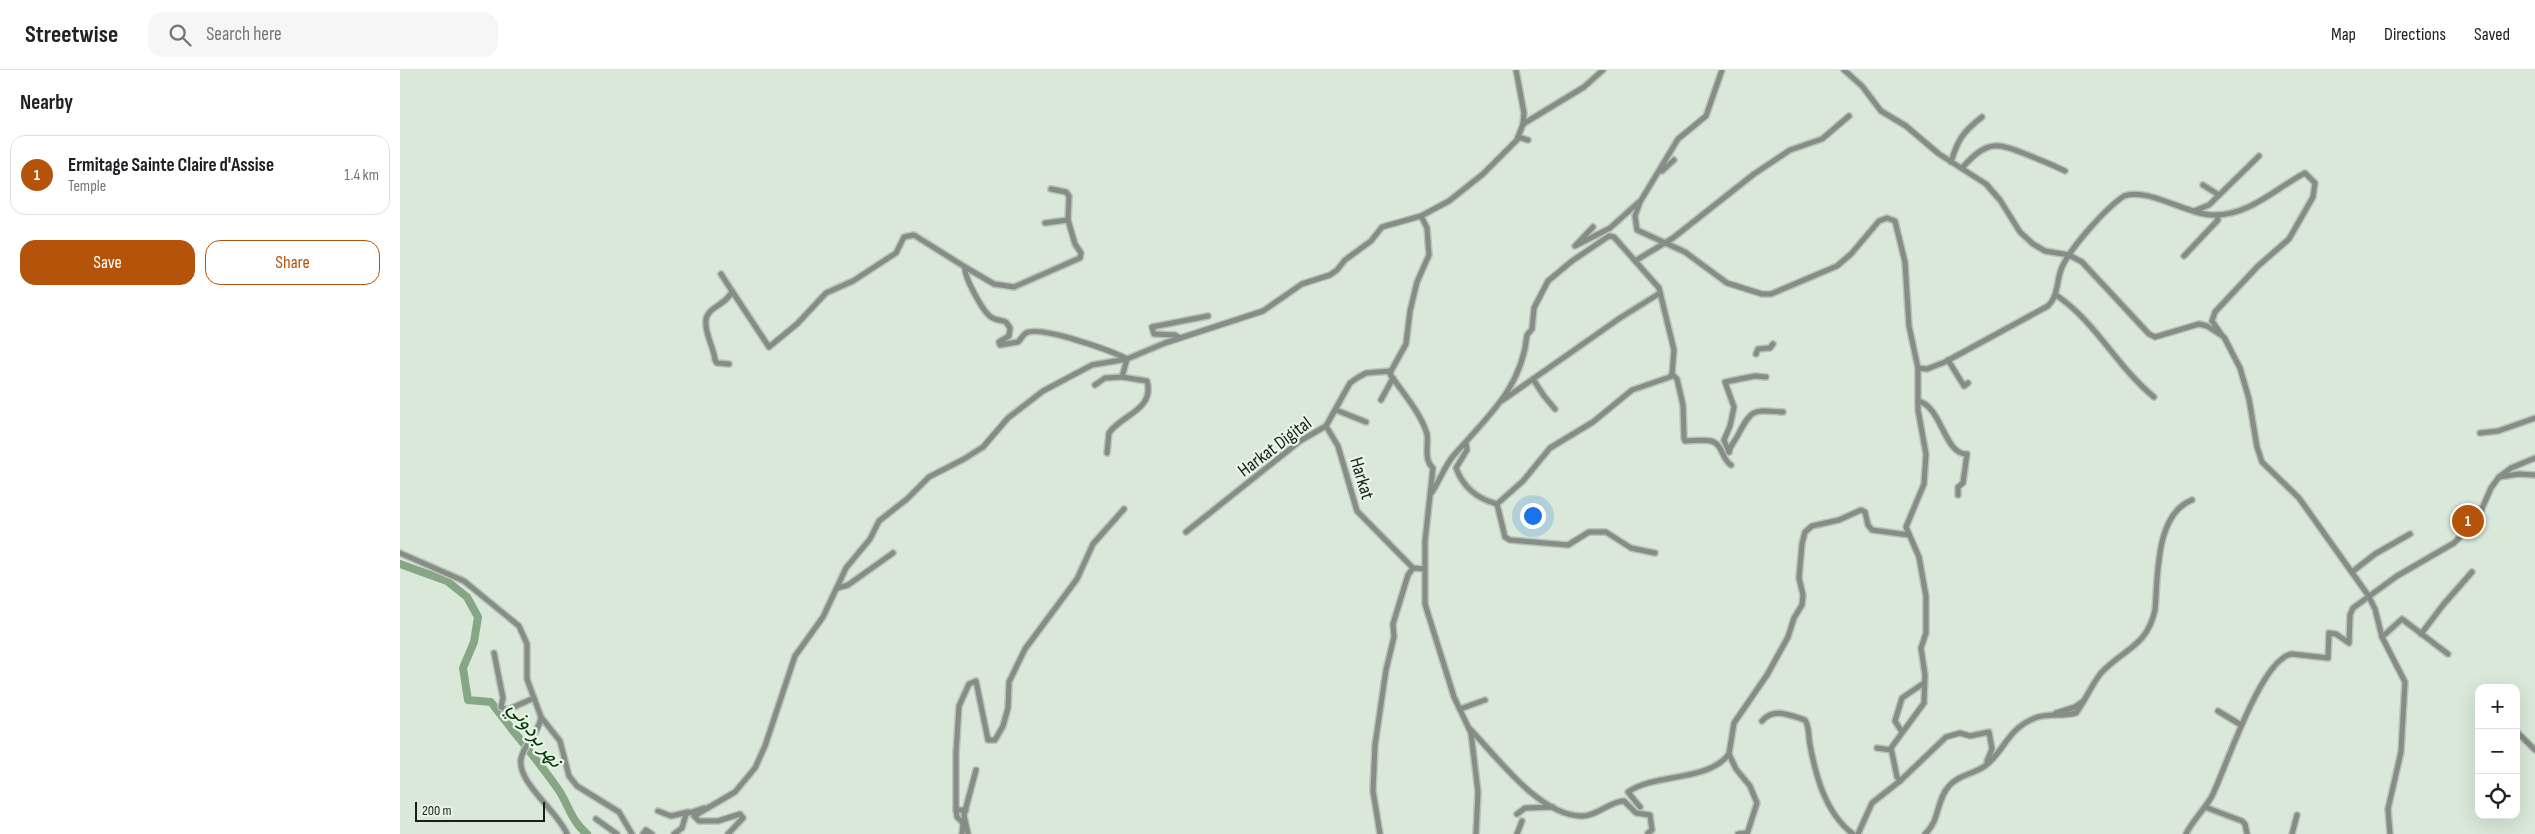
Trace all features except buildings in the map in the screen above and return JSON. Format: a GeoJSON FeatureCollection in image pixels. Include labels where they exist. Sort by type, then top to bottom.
{"type":"FeatureCollection","features":[{"type":"Feature","properties":{"kind":"street"},"geometry":{"type":"LineString","coordinates":[[728,834],[742,818],[742,815],[737,813],[718,820],[699,821],[694,818],[695,814],[740,788],[754,768],[765,746],[795,656],[823,617],[846,568],[870,539],[879,521],[906,500],[929,476],[964,459],[983,447],[1008,418],[1043,391],[1092,365],[1127,359],[1181,338],[1263,311],[1302,284],[1330,275],[1345,260],[1371,241],[1382,227],[1421,216],[1449,201],[1512,148],[1518,137],[1523,124],[1524,105],[1516,70]]}},
{"type":"Feature","properties":{"kind":"street"},"geometry":{"type":"LineString","coordinates":[[1523,124],[1584,87],[1603,70]]}},
{"type":"Feature","properties":{"kind":"street"},"geometry":{"type":"LineString","coordinates":[[1722,70],[1706,116],[1678,139],[1641,201],[1634,216],[1636,228],[1642,234],[1665,243],[1671,243],[1727,283],[1762,294],[1771,294],[1837,266],[1851,254],[1879,221],[1891,218],[1895,221],[1905,262],[1909,326],[1918,368],[1918,401],[1925,442],[1926,476],[1906,524],[1919,557],[1926,596],[1926,633],[1921,648],[1924,683],[1923,706],[1892,745],[1891,750],[1897,777],[1900,781]]}},
{"type":"Feature","properties":{"kind":"street"},"geometry":{"type":"LineString","coordinates":[[1844,70],[1862,86],[1882,111],[1906,126],[1951,162],[1990,188],[2027,239],[2045,251],[2069,255],[2088,267],[2109,289],[2120,305],[2153,337],[2195,324],[2208,326],[2222,334]]}},
{"type":"Feature","properties":{"kind":"street"},"geometry":{"type":"LineString","coordinates":[[1635,261],[1665,243],[1754,174],[1790,150],[1822,139],[1849,116]]}},
{"type":"Feature","properties":{"kind":"street"},"geometry":{"type":"LineString","coordinates":[[1951,162],[1959,139],[1966,130],[1982,117]]}},
{"type":"Feature","properties":{"kind":"street"},"geometry":{"type":"LineString","coordinates":[[1518,137],[1528,140]]}},
{"type":"Feature","properties":{"kind":"street"},"geometry":{"type":"LineString","coordinates":[[1962,168],[1973,155],[1989,146],[1997,145],[2016,150],[2065,170]]}},
{"type":"Feature","properties":{"kind":"street"},"geometry":{"type":"LineString","coordinates":[[2194,211],[2209,205],[2259,156]]}},
{"type":"Feature","properties":{"kind":"street"},"geometry":{"type":"LineString","coordinates":[[1656,177],[1674,160]]}},
{"type":"Feature","properties":{"kind":"street"},"geometry":{"type":"LineString","coordinates":[[1918,368],[1927,369],[1948,360],[2042,311],[2056,295],[2058,277],[2069,255],[2089,228],[2126,195],[2153,198],[2194,211],[2217,215],[2248,207],[2306,172],[2315,183],[2314,197],[2289,239],[2258,266],[2215,312],[2212,321],[2231,347],[2240,368],[2262,462],[2298,498],[2368,595],[2375,609],[2382,637],[2398,664],[2405,682],[2406,693],[2401,752],[2388,809],[2390,834]]}},
{"type":"Feature","properties":{"kind":"street"},"geometry":{"type":"LineString","coordinates":[[2203,185],[2219,195]]}},
{"type":"Feature","properties":{"kind":"street"},"geometry":{"type":"LineString","coordinates":[[721,274],[769,348],[798,324],[826,293],[853,280],[896,253],[908,235],[916,235],[965,267],[1000,286],[1014,287],[1024,284],[1033,277],[1080,258],[1081,253],[1075,244],[1068,220],[1069,196],[1066,192],[1051,189]]}},
{"type":"Feature","properties":{"kind":"street"},"geometry":{"type":"LineString","coordinates":[[1593,227],[1574,246],[1610,228],[1641,201]]}},
{"type":"Feature","properties":{"kind":"street"},"geometry":{"type":"LineString","coordinates":[[2184,256],[2214,225],[2218,220],[2217,215]]}},
{"type":"Feature","properties":{"kind":"street"},"geometry":{"type":"LineString","coordinates":[[1421,216],[1428,231],[1428,255],[1417,282],[1410,311],[1406,344],[1390,374],[1426,432],[1429,464],[1433,468],[1425,535],[1424,569],[1427,611],[1454,696],[1470,728],[1537,799],[1574,815],[1584,816],[1624,802],[1636,813],[1650,815],[1652,830],[1648,834]]}},
{"type":"Feature","properties":{"kind":"street"},"geometry":{"type":"LineString","coordinates":[[1045,223],[1068,220]]}},
{"type":"Feature","properties":{"kind":"street"},"geometry":{"type":"LineString","coordinates":[[1431,494],[1453,456],[1499,404],[1515,381],[1527,335],[1532,329],[1534,308],[1548,281],[1572,260],[1609,236],[1614,237],[1652,278],[1660,293],[1674,350],[1672,374],[1670,377],[1632,390],[1593,422],[1550,448],[1528,476],[1497,504]]}},
{"type":"Feature","properties":{"kind":"street"},"geometry":{"type":"LineString","coordinates":[[965,267],[967,278],[984,310],[992,318],[1003,320],[1008,326],[1009,336],[999,342],[1000,346],[1018,342],[1026,333],[1038,331],[1082,342],[1127,359]]}},
{"type":"Feature","properties":{"kind":"street"},"geometry":{"type":"LineString","coordinates":[[729,364],[718,363],[714,360],[705,321],[707,314],[730,297],[732,291]]}},
{"type":"Feature","properties":{"kind":"street"},"geometry":{"type":"LineString","coordinates":[[1499,404],[1620,318],[1660,293]]}},
{"type":"Feature","properties":{"kind":"street"},"geometry":{"type":"LineString","coordinates":[[2056,295],[2075,310],[2124,369],[2154,397]]}},
{"type":"Feature","properties":{"kind":"street"},"geometry":{"type":"LineString","coordinates":[[1181,338],[1175,335],[1154,334],[1152,327],[1208,316]]}},
{"type":"Feature","properties":{"kind":"street"},"geometry":{"type":"LineString","coordinates":[[1756,354],[1758,350],[1770,348],[1773,344]]}},
{"type":"Feature","properties":{"kind":"street"},"geometry":{"type":"LineString","coordinates":[[1122,378],[1127,359]]}},
{"type":"Feature","properties":{"kind":"street"},"geometry":{"type":"LineString","coordinates":[[1948,360],[1964,386],[1968,383]]}},
{"type":"Feature","properties":{"kind":"street"},"geometry":{"type":"LineString","coordinates":[[1326,426],[1350,383],[1366,373],[1391,371]]}},
{"type":"Feature","properties":{"kind":"street"},"geometry":{"type":"LineString","coordinates":[[1672,374],[1677,379],[1683,405],[1683,435],[1685,441],[1711,441],[1718,444],[1729,464],[1729,452],[1724,440],[1730,426],[1734,407],[1726,382],[1738,378],[1766,376]]}},
{"type":"Feature","properties":{"kind":"street"},"geometry":{"type":"LineString","coordinates":[[1095,385],[1105,378],[1147,381],[1148,392],[1140,409],[1112,428],[1109,433],[1107,453]]}},
{"type":"Feature","properties":{"kind":"street"},"geometry":{"type":"LineString","coordinates":[[1381,400],[1393,378]]}},
{"type":"Feature","properties":{"kind":"street"},"geometry":{"type":"LineString","coordinates":[[1533,379],[1555,409]]}},
{"type":"Feature","properties":{"kind":"street"},"geometry":{"type":"LineString","coordinates":[[1918,401],[1926,404],[1931,410],[1957,451],[1967,454],[1963,483],[1958,487],[1958,495]]}},
{"type":"Feature","properties":{"kind":"street"},"geometry":{"type":"LineString","coordinates":[[1336,410],[1366,422]]}},
{"type":"Feature","properties":{"kind":"street"},"geometry":{"type":"LineString","coordinates":[[1729,452],[1745,418],[1751,414],[1763,412],[1784,412]]}},
{"type":"Feature","properties":{"kind":"street"},"geometry":{"type":"LineString","coordinates":[[2480,433],[2498,431],[2535,418]]}},
{"type":"Feature","properties":{"kind":"street","name":"Harkat Digital"},"geometry":{"type":"LineString","coordinates":[[1186,532],[1300,441],[1326,426]]}},
{"type":"Feature","properties":{"kind":"street","name":"Harkat"},"geometry":{"type":"LineString","coordinates":[[1326,426],[1338,446],[1357,511],[1413,568]]}},
{"type":"Feature","properties":{"kind":"street"},"geometry":{"type":"LineString","coordinates":[[1315,432],[1332,438]]}},
{"type":"Feature","properties":{"kind":"street"},"geometry":{"type":"LineString","coordinates":[[1466,443],[1467,450],[1456,468],[1459,476],[1475,494],[1497,504]]}},
{"type":"Feature","properties":{"kind":"street"},"geometry":{"type":"LineString","coordinates":[[2186,834],[2205,807],[2222,775],[2241,725],[2258,690],[2288,654],[2328,658],[2330,633],[2336,634],[2349,643],[2351,611],[2368,595],[2454,543],[2477,520],[2491,488],[2499,477],[2511,468],[2535,458]]}},
{"type":"Feature","properties":{"kind":"street"},"geometry":{"type":"LineString","coordinates":[[2499,477],[2520,474],[2535,475]]}},
{"type":"Feature","properties":{"kind":"street"},"geometry":{"type":"LineString","coordinates":[[1925,834],[1936,819],[1941,800],[1948,787],[1962,776],[1984,767],[2021,726],[2036,717],[2076,713],[2102,673],[2111,663],[2134,648],[2150,626],[2155,610],[2162,537],[2180,508],[2192,500]]}},
{"type":"Feature","properties":{"kind":"street"},"geometry":{"type":"LineString","coordinates":[[1497,504],[1505,537],[1510,540],[1568,545],[1589,532],[1606,532],[1631,548],[1655,553]]}},
{"type":"Feature","properties":{"kind":"street"},"geometry":{"type":"LineString","coordinates":[[962,834],[963,823],[957,817],[956,810],[956,753],[959,706],[969,684],[976,681],[988,740],[995,740],[1003,726],[1008,708],[1009,682],[1025,649],[1077,579],[1093,544],[1124,509]]}},
{"type":"Feature","properties":{"kind":"street"},"geometry":{"type":"LineString","coordinates":[[1738,834],[1747,834],[1755,812],[1756,797],[1728,754],[1734,723],[1768,675],[1788,637],[1794,618],[1802,605],[1803,595],[1799,578],[1803,536],[1808,529],[1863,510],[1867,515],[1868,525],[1872,530],[1909,535]]}},
{"type":"Feature","properties":{"kind":"street"},"geometry":{"type":"LineString","coordinates":[[2352,572],[2375,554],[2410,534]]}},
{"type":"Feature","properties":{"kind":"street"},"geometry":{"type":"LineString","coordinates":[[400,553],[464,581],[515,621],[527,644],[526,675],[534,698],[541,717],[558,738],[571,779],[619,812],[632,834]]}},
{"type":"Feature","properties":{"kind":"street"},"geometry":{"type":"LineString","coordinates":[[838,588],[848,585],[893,553]]}},
{"type":"Feature","properties":{"kind":"street"},"geometry":{"type":"LineString","coordinates":[[1380,834],[1373,791],[1377,733],[1394,638],[1393,624],[1408,575],[1413,568],[1424,569]]}},
{"type":"Feature","properties":{"kind":"street"},"geometry":{"type":"LineString","coordinates":[[2421,634],[2472,572]]}},
{"type":"Feature","properties":{"kind":"street"},"geometry":{"type":"LineString","coordinates":[[2382,637],[2402,620],[2448,654]]}},
{"type":"Feature","properties":{"kind":"street"},"geometry":{"type":"LineString","coordinates":[[494,653],[503,698],[501,707],[507,710],[534,698]]}},
{"type":"Feature","properties":{"kind":"street"},"geometry":{"type":"LineString","coordinates":[[1902,732],[1895,721],[1902,698],[1924,683]]}},
{"type":"Feature","properties":{"kind":"street"},"geometry":{"type":"LineString","coordinates":[[1460,709],[1485,700]]}},
{"type":"Feature","properties":{"kind":"street"},"geometry":{"type":"LineString","coordinates":[[2218,711],[2241,725]]}},
{"type":"Feature","properties":{"kind":"street"},"geometry":{"type":"LineString","coordinates":[[1762,721],[1767,714],[1772,713],[1805,720],[1809,726],[1811,753],[1824,796],[1841,823],[1853,834]]}},
{"type":"Feature","properties":{"kind":"street"},"geometry":{"type":"LineString","coordinates":[[541,717],[537,732],[523,754],[521,764],[528,783],[555,814],[567,834]]}},
{"type":"Feature","properties":{"kind":"street"},"geometry":{"type":"LineString","coordinates":[[1470,728],[1478,792],[1476,834]]}},
{"type":"Feature","properties":{"kind":"street"},"geometry":{"type":"LineString","coordinates":[[1858,834],[1872,803],[1891,791],[1942,740],[1960,733],[1964,736],[1989,732],[1992,749],[1984,767]]}},
{"type":"Feature","properties":{"kind":"street"},"geometry":{"type":"LineString","coordinates":[[2520,735],[2535,750]]}},
{"type":"Feature","properties":{"kind":"street"},"geometry":{"type":"LineString","coordinates":[[1877,748],[1891,750]]}},
{"type":"Feature","properties":{"kind":"street"},"geometry":{"type":"LineString","coordinates":[[1640,807],[1628,792],[1650,781],[1681,776],[1713,766],[1728,754]]}},
{"type":"Feature","properties":{"kind":"street"},"geometry":{"type":"LineString","coordinates":[[968,834],[964,815],[976,770]]}},
{"type":"Feature","properties":{"kind":"street"},"geometry":{"type":"LineString","coordinates":[[1517,814],[1525,808],[1554,807]]}},
{"type":"Feature","properties":{"kind":"street"},"geometry":{"type":"LineString","coordinates":[[2205,807],[2242,821],[2245,824],[2247,834]]}},
{"type":"Feature","properties":{"kind":"street"},"geometry":{"type":"LineString","coordinates":[[658,811],[671,816],[708,808]]}},
{"type":"Feature","properties":{"kind":"street"},"geometry":{"type":"LineString","coordinates":[[956,810],[966,810]]}},
{"type":"Feature","properties":{"kind":"street"},"geometry":{"type":"LineString","coordinates":[[674,834],[682,828],[684,817],[689,812]]}},
{"type":"Feature","properties":{"kind":"street"},"geometry":{"type":"LineString","coordinates":[[2292,834],[2296,816]]}},
{"type":"Feature","properties":{"kind":"street"},"geometry":{"type":"LineString","coordinates":[[596,820],[617,834]]}},
{"type":"Feature","properties":{"kind":"street"},"geometry":{"type":"LineString","coordinates":[[1517,834],[1522,821]]}},
{"type":"Feature","properties":{"kind":"street"},"geometry":{"type":"LineString","coordinates":[[643,834],[646,830],[652,834]]}},
{"type":"Feature","properties":{"kind":"waterway","name":"نهر بردوني"},"geometry":{"type":"LineString","coordinates":[[400,564],[447,581],[467,597],[478,617],[474,642],[463,668],[468,700],[491,702],[552,780],[575,820],[587,834]]}},
{"type":"Feature","properties":{"kind":"place","name":"Ermitage Sainte Claire d'Assise"},"geometry":{"type":"Point","coordinates":[2468,521]}}]}
